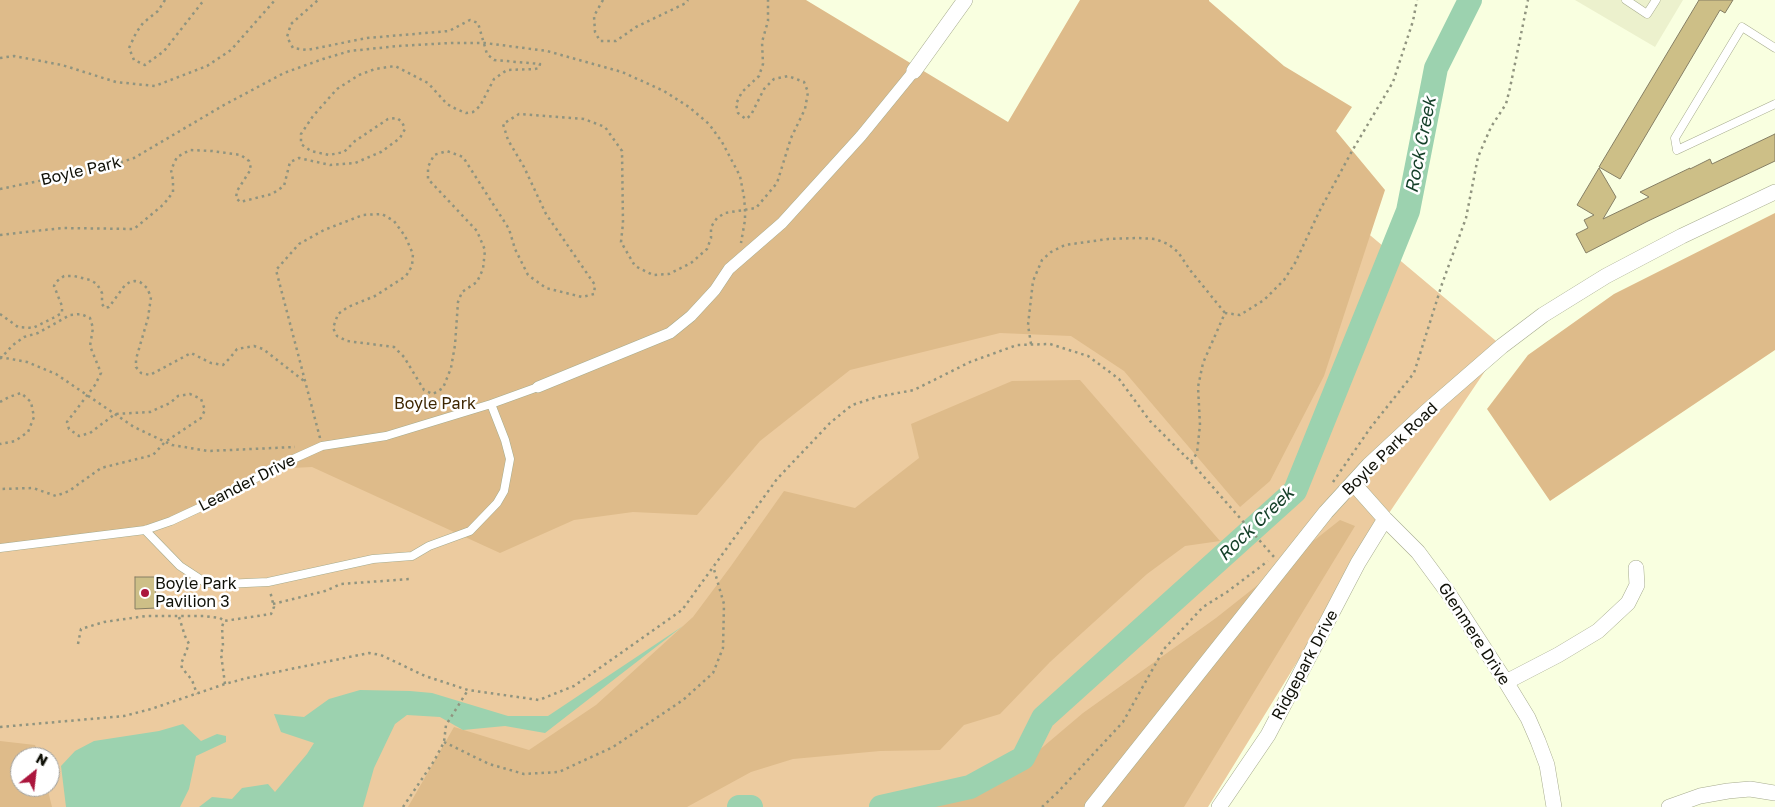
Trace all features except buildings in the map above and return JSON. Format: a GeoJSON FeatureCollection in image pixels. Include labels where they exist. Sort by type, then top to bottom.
{"type":"FeatureCollection","features":[{"type":"Feature","properties":{"kind":"street"},"geometry":{"type":"LineString","coordinates":[[538,387],[670,333],[691,316],[715,290],[729,269],[782,223],[861,136],[914,71],[965,0]]}},
{"type":"Feature","properties":{"kind":"street","name":"Boyle Park Road"},"geometry":{"type":"LineString","coordinates":[[1092,807],[1326,512],[1368,465],[1448,392],[1502,346],[1543,315],[1606,276],[1682,236],[1775,192]]}},
{"type":"Feature","properties":{"kind":"street","name":"Glenmere Drive"},"geometry":{"type":"LineString","coordinates":[[1353,483],[1418,552],[1449,594],[1506,682],[1528,718],[1538,741],[1547,765],[1554,807]]}},
{"type":"Feature","properties":{"kind":"street","name":"Ridgepark Drive"},"geometry":{"type":"LineString","coordinates":[[1220,807],[1268,735],[1358,564],[1385,519]]}},
{"type":"Feature","properties":{"kind":"street"},"geometry":{"type":"LineString","coordinates":[[1506,682],[1598,632],[1628,603],[1636,585],[1636,568]]}},
{"type":"Feature","properties":{"kind":"street"},"geometry":{"type":"LineString","coordinates":[[1670,807],[1700,796],[1728,790],[1750,789],[1775,793]]}},
{"type":"Feature","properties":{"kind":"lane"},"geometry":{"type":"LineString","coordinates":[[1626,0],[1647,14],[1656,0]]}},
{"type":"Feature","properties":{"kind":"lane"},"geometry":{"type":"LineString","coordinates":[[1775,48],[1742,27],[1675,138],[1677,150],[1775,104]]}},
{"type":"Feature","properties":{"kind":"lane"},"geometry":{"type":"LineString","coordinates":[[145,530],[180,566],[206,583],[268,582],[373,559],[412,556],[429,546],[470,531],[497,503],[504,491],[510,459],[491,404],[538,387]]}},
{"type":"Feature","properties":{"kind":"lane","name":"Leander Drive"},"geometry":{"type":"LineString","coordinates":[[0,548],[145,530],[171,521],[227,495],[271,468],[322,446],[386,436],[491,404]]}},
{"type":"Feature","properties":{"kind":"path"},"geometry":{"type":"LineString","coordinates":[[165,0],[158,11],[143,23],[129,48],[134,60],[145,65],[164,52],[204,0]]}},
{"type":"Feature","properties":{"kind":"path"},"geometry":{"type":"LineString","coordinates":[[0,58],[14,56],[62,65],[116,82],[155,86],[206,66],[231,50],[275,0]]}},
{"type":"Feature","properties":{"kind":"path"},"geometry":{"type":"LineString","coordinates":[[0,235],[62,228],[134,229],[164,204],[173,192],[174,180],[171,170],[177,157],[190,150],[241,155],[250,161],[251,169],[237,191],[236,198],[240,202],[272,194],[284,186],[290,162],[299,158],[330,165],[355,163],[381,152],[400,138],[405,129],[402,122],[397,118],[388,119],[355,141],[344,152],[329,155],[311,151],[301,144],[301,134],[312,116],[336,89],[359,75],[376,69],[395,66],[428,83],[447,104],[456,110],[466,113],[473,112],[480,106],[494,79],[507,70],[539,68],[540,64],[494,60],[487,54],[478,23],[470,20],[449,31],[367,38],[307,50],[293,48],[287,37],[290,24],[318,0]]}},
{"type":"Feature","properties":{"kind":"path"},"geometry":{"type":"LineString","coordinates":[[603,0],[594,16],[595,32],[600,41],[616,42],[636,27],[686,3],[688,0]]}},
{"type":"Feature","properties":{"kind":"path"},"geometry":{"type":"LineString","coordinates":[[1,358],[27,362],[56,374],[134,428],[172,445],[208,451],[322,446],[276,270],[299,244],[324,230],[363,215],[382,214],[394,221],[406,236],[412,254],[412,266],[406,276],[374,296],[338,314],[333,328],[337,336],[347,341],[394,348],[404,357],[424,390],[433,394],[443,388],[451,368],[455,345],[458,302],[462,292],[477,282],[483,269],[485,250],[477,231],[428,179],[428,167],[434,156],[447,151],[463,157],[509,229],[515,249],[528,275],[546,288],[582,297],[594,294],[595,285],[546,214],[524,167],[508,140],[503,124],[519,114],[584,120],[605,128],[622,151],[623,214],[621,242],[635,266],[653,275],[669,274],[690,263],[707,249],[711,238],[711,227],[717,218],[725,213],[756,208],[777,183],[791,138],[805,109],[808,92],[804,82],[788,76],[774,80],[764,90],[751,115],[746,119],[738,113],[736,104],[742,92],[760,76],[763,64],[762,42],[768,21],[768,0]]}},
{"type":"Feature","properties":{"kind":"path"},"geometry":{"type":"LineString","coordinates":[[1031,344],[1028,325],[1032,281],[1042,260],[1051,252],[1065,245],[1108,239],[1155,239],[1168,244],[1178,252],[1225,313],[1240,315],[1264,300],[1284,280],[1295,263],[1352,151],[1393,82],[1410,30],[1417,0]]}},
{"type":"Feature","properties":{"kind":"path"},"geometry":{"type":"LineString","coordinates":[[1332,483],[1371,427],[1414,373],[1442,284],[1466,218],[1478,157],[1491,127],[1506,104],[1528,0]]}},
{"type":"Feature","properties":{"kind":"path","name":"Boyle Park"},"geometry":{"type":"LineString","coordinates":[[0,189],[107,167],[134,158],[224,104],[284,74],[323,59],[350,52],[398,46],[485,43],[547,52],[622,72],[678,98],[709,124],[722,142],[740,176],[744,197],[745,209],[742,238],[729,269]]}},
{"type":"Feature","properties":{"kind":"path"},"geometry":{"type":"LineString","coordinates":[[0,314],[18,327],[33,328],[62,313],[62,306],[54,286],[64,276],[74,276],[97,284],[102,294],[102,304],[105,308],[109,306],[125,285],[136,281],[148,288],[151,297],[148,318],[136,359],[136,366],[141,373],[150,376],[191,353],[211,363],[223,365],[237,349],[254,346],[263,349],[305,382]]}},
{"type":"Feature","properties":{"kind":"path"},"geometry":{"type":"LineString","coordinates":[[1191,462],[1197,453],[1200,425],[1198,387],[1204,362],[1225,313]]}},
{"type":"Feature","properties":{"kind":"path"},"geometry":{"type":"LineString","coordinates":[[0,489],[34,488],[56,496],[69,492],[101,468],[153,455],[164,442],[201,418],[205,410],[201,399],[190,394],[178,396],[170,403],[150,412],[115,414],[90,433],[79,436],[69,429],[67,422],[87,395],[100,373],[90,346],[93,328],[90,318],[81,314],[70,315],[38,334],[24,337],[13,345],[1,358]]}},
{"type":"Feature","properties":{"kind":"path"},"geometry":{"type":"LineString","coordinates":[[0,728],[124,716],[247,678],[368,653],[382,655],[425,676],[468,690],[539,700],[574,686],[682,610],[777,479],[830,423],[852,405],[877,397],[914,390],[970,362],[1017,345],[1050,344],[1088,356],[1119,379],[1150,421],[1191,462],[1274,557],[1227,592],[1203,607],[1164,649],[1123,722],[1042,807]]}},
{"type":"Feature","properties":{"kind":"path"},"geometry":{"type":"LineString","coordinates":[[0,402],[21,393],[31,402],[34,418],[28,432],[15,441],[0,444]]}},
{"type":"Feature","properties":{"kind":"path"},"geometry":{"type":"LineString","coordinates":[[444,742],[489,764],[524,774],[559,772],[613,747],[683,700],[713,673],[723,648],[724,604],[713,566]]}},
{"type":"Feature","properties":{"kind":"path"},"geometry":{"type":"LineString","coordinates":[[273,604],[325,591],[341,584],[410,579]]}},
{"type":"Feature","properties":{"kind":"path"},"geometry":{"type":"LineString","coordinates":[[78,644],[81,629],[90,625],[146,616],[204,616],[220,618],[224,621],[271,614],[273,604],[268,582]]}},
{"type":"Feature","properties":{"kind":"path"},"geometry":{"type":"LineString","coordinates":[[179,616],[185,636],[190,644],[181,664],[192,680],[197,694]]}},
{"type":"Feature","properties":{"kind":"path"},"geometry":{"type":"LineString","coordinates":[[224,621],[221,654],[225,684]]}},
{"type":"Feature","properties":{"kind":"path"},"geometry":{"type":"LineString","coordinates":[[402,807],[434,761],[444,742],[446,725],[468,690]]}},
{"type":"Feature","properties":{"kind":"shaded area"},"geometry":{"type":"Polygon","coordinates":[[[1575,0],[1683,0],[1655,47],[1575,0]]]}},
{"type":"Feature","properties":{"kind":"shaded area"},"geometry":{"type":"Polygon","coordinates":[[[683,626],[545,733],[505,726],[463,730],[440,717],[407,715],[395,724],[374,768],[363,807],[199,807],[212,797],[232,799],[242,788],[268,784],[275,792],[307,754],[314,743],[281,732],[274,714],[304,717],[329,699],[360,690],[432,693],[508,716],[548,716],[683,626]]]}},
{"type":"Feature","properties":{"kind":"shaded area"},"geometry":{"type":"Polygon","coordinates":[[[183,724],[201,741],[217,734],[226,736],[226,742],[196,756],[189,789],[180,807],[66,807],[61,766],[75,751],[94,741],[159,731],[183,724]]]}},
{"type":"Feature","properties":{"kind":"green space","name":"Boyle Park"},"geometry":{"type":"Polygon","coordinates":[[[0,0],[986,146],[1221,110],[1502,346],[1385,519],[1208,807],[0,807],[0,0]]]}},
{"type":"Feature","properties":{"kind":"green space"},"geometry":{"type":"Polygon","coordinates":[[[0,0],[806,0],[1008,122],[1080,0],[1209,0],[1284,66],[1352,107],[1336,131],[1385,190],[1324,376],[1270,481],[1240,507],[1124,371],[1071,336],[1000,333],[850,370],[760,441],[697,515],[633,512],[574,520],[500,553],[312,467],[271,469],[227,495],[145,530],[0,546],[0,0]]]}},
{"type":"Feature","properties":{"kind":"green space"},"geometry":{"type":"Polygon","coordinates":[[[1775,213],[1775,350],[1550,501],[1487,409],[1528,355],[1614,294],[1775,213]]]}},
{"type":"Feature","properties":{"kind":"green space"},"geometry":{"type":"Polygon","coordinates":[[[1080,380],[1220,541],[1185,546],[1147,574],[1050,662],[1000,714],[964,725],[940,750],[880,751],[793,759],[751,772],[687,807],[408,807],[454,727],[529,750],[596,705],[693,617],[784,491],[855,508],[919,458],[911,424],[1012,381],[1080,380]]]}},
{"type":"Feature","properties":{"kind":"green space"},"geometry":{"type":"Polygon","coordinates":[[[1340,520],[1355,526],[1184,807],[922,807],[998,785],[1083,713],[1216,618],[1340,520]]]}},
{"type":"Feature","properties":{"kind":"green space"},"geometry":{"type":"Polygon","coordinates":[[[0,741],[35,745],[36,747],[10,747],[10,797],[50,797],[52,807],[0,807],[0,741]]]}},
{"type":"Feature","properties":{"kind":"waterway","name":"Rock Creek"},"geometry":{"type":"LineString","coordinates":[[881,807],[970,787],[1023,758],[1043,718],[1295,491],[1408,211],[1436,68],[1470,0]]}},
{"type":"Feature","properties":{"kind":"waterway","name":"Rock Creek"},"geometry":{"type":"LineString","coordinates":[[739,807],[751,807]]}},
{"type":"Feature","properties":{"kind":"place","name":"Boyle Park Pavilion 3"},"geometry":{"type":"Point","coordinates":[145,593]}}]}
